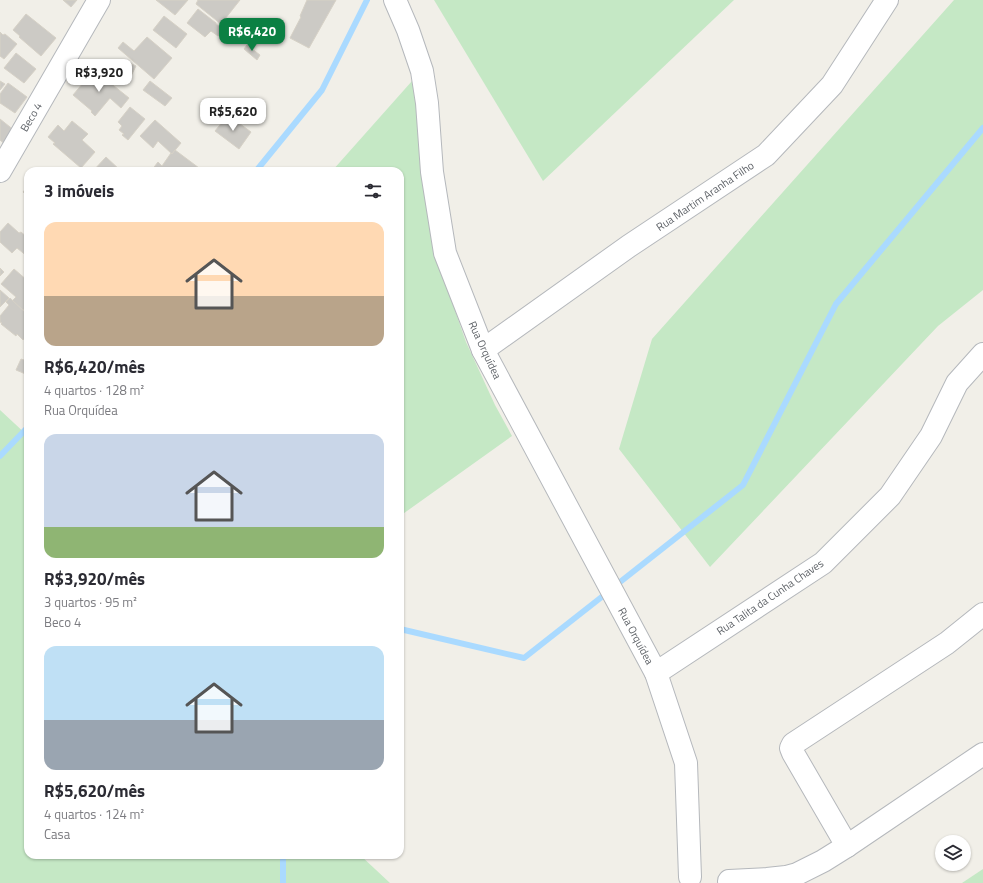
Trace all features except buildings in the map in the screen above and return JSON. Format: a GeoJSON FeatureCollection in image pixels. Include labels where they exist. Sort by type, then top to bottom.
{"type":"FeatureCollection","features":[{"type":"Feature","properties":{"kind":"street","name":"Beco 4"},"geometry":{"type":"LineString","coordinates":[[0,171],[99,0]]}},
{"type":"Feature","properties":{"kind":"street","name":"Rua Orquídea"},"geometry":{"type":"LineString","coordinates":[[395,0],[408,30],[422,72],[427,103],[432,172],[445,254],[483,350],[656,673],[686,763],[690,878]]}},
{"type":"Feature","properties":{"kind":"street","name":"Rua Martim Aranha Filho"},"geometry":{"type":"LineString","coordinates":[[483,350],[629,246],[766,155],[832,85],[887,0]]}},
{"type":"Feature","properties":{"kind":"street","name":"Rua Talita da Cunha Chaves"},"geometry":{"type":"LineString","coordinates":[[656,673],[823,563],[890,496],[931,436],[957,383],[983,354]]}},
{"type":"Feature","properties":{"kind":"street"},"geometry":{"type":"LineString","coordinates":[[847,846],[793,753],[791,748],[793,744],[947,643],[983,614]]}},
{"type":"Feature","properties":{"kind":"street"},"geometry":{"type":"LineString","coordinates":[[729,881],[767,879],[797,874],[823,861],[983,754]]}},
{"type":"Feature","properties":{"kind":"green space"},"geometry":{"type":"Polygon","coordinates":[[[434,0],[734,0],[543,181],[434,0]]]}},
{"type":"Feature","properties":{"kind":"green space"},"geometry":{"type":"Polygon","coordinates":[[[954,0],[983,0],[983,290],[938,326],[710,567],[619,449],[652,339],[954,0]]]}},
{"type":"Feature","properties":{"kind":"green space"},"geometry":{"type":"Polygon","coordinates":[[[412,81],[418,86],[442,273],[466,342],[495,405],[512,436],[404,513],[404,167],[336,167],[412,81]]]}},
{"type":"Feature","properties":{"kind":"green space"},"geometry":{"type":"Polygon","coordinates":[[[0,410],[24,432],[24,859],[364,859],[390,883],[0,883],[0,410]]]}},
{"type":"Feature","properties":{"kind":"green space"},"geometry":{"type":"Polygon","coordinates":[[[983,869],[983,883],[962,883],[983,869]]]}},
{"type":"Feature","properties":{"kind":"waterway"},"geometry":{"type":"LineString","coordinates":[[259,167],[322,90],[367,0]]}},
{"type":"Feature","properties":{"kind":"waterway"},"geometry":{"type":"LineString","coordinates":[[615,586],[743,485],[836,304],[983,128]]}},
{"type":"Feature","properties":{"kind":"waterway"},"geometry":{"type":"LineString","coordinates":[[0,456],[24,431]]}},
{"type":"Feature","properties":{"kind":"waterway"},"geometry":{"type":"LineString","coordinates":[[404,630],[524,658],[608,592]]}},
{"type":"Feature","properties":{"kind":"waterway"},"geometry":{"type":"LineString","coordinates":[[283,859],[283,883]]}}]}
